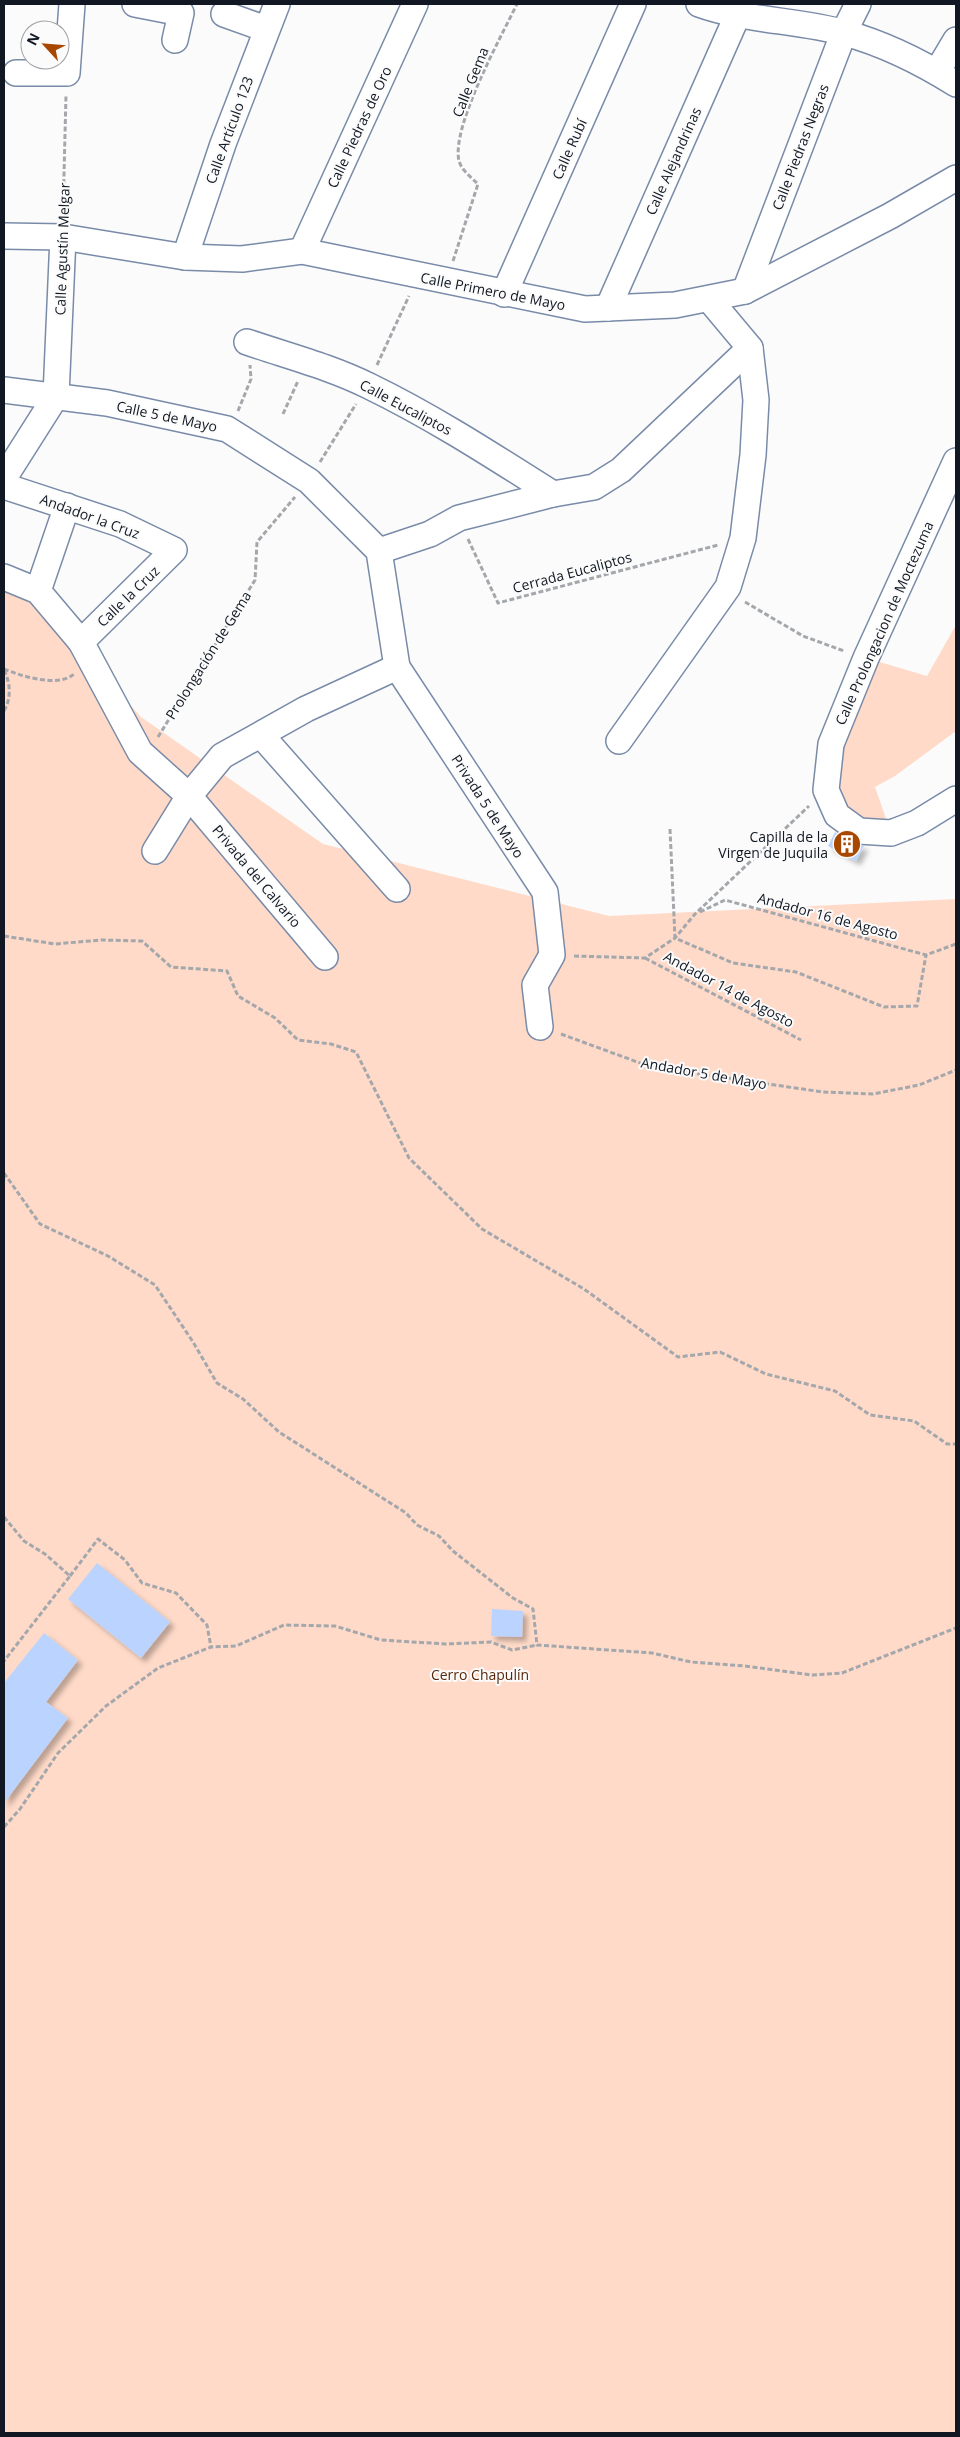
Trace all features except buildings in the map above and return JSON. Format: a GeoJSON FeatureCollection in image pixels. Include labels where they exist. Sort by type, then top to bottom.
{"type":"FeatureCollection","features":[{"type":"Feature","properties":{"kind":"street"},"geometry":{"type":"LineString","coordinates":[[16,73],[66,73],[72,4]]}},
{"type":"Feature","properties":{"kind":"street"},"geometry":{"type":"LineString","coordinates":[[135,4],[181,13],[175,40]]}},
{"type":"Feature","properties":{"kind":"street","name":"Calle Artículo 123"},"geometry":{"type":"LineString","coordinates":[[185,257],[266,29],[277,4]]}},
{"type":"Feature","properties":{"kind":"street","name":"Calle Piedras de Oro"},"geometry":{"type":"LineString","coordinates":[[302,251],[415,4]]}},
{"type":"Feature","properties":{"kind":"street","name":"Calle Rubí"},"geometry":{"type":"LineString","coordinates":[[504,294],[633,4]]}},
{"type":"Feature","properties":{"kind":"street"},"geometry":{"type":"LineString","coordinates":[[699,4],[738,14],[844,32],[894,49],[946,78],[956,40]]}},
{"type":"Feature","properties":{"kind":"street","name":"Calle Piedras Negras"},"geometry":{"type":"LineString","coordinates":[[745,291],[844,32],[858,4]]}},
{"type":"Feature","properties":{"kind":"street"},"geometry":{"type":"LineString","coordinates":[[224,14],[266,29]]}},
{"type":"Feature","properties":{"kind":"street","name":"Calle Alejandrinas"},"geometry":{"type":"LineString","coordinates":[[608,308],[738,14]]}},
{"type":"Feature","properties":{"kind":"street","name":"Calle Primero de Mayo"},"geometry":{"type":"LineString","coordinates":[[4,236],[63,237],[185,257],[242,259],[302,251],[418,276],[447,280],[504,294],[585,309],[675,305],[745,291],[890,216],[956,178]]}},
{"type":"Feature","properties":{"kind":"street","name":"Calle Agustín Melgar"},"geometry":{"type":"LineString","coordinates":[[4,478],[56,396],[63,237]]}},
{"type":"Feature","properties":{"kind":"street"},"geometry":{"type":"LineString","coordinates":[[619,741],[728,587],[743,538],[753,455],[756,400],[750,348],[709,299]]}},
{"type":"Feature","properties":{"kind":"street","name":"Calle Eucaliptos"},"geometry":{"type":"LineString","coordinates":[[247,342],[368,385],[447,428],[553,494]]}},
{"type":"Feature","properties":{"kind":"street"},"geometry":{"type":"LineString","coordinates":[[155,851],[189,796],[222,756],[306,709],[397,667],[378,551],[430,534],[459,518],[553,494],[594,487],[622,470],[750,348]]}},
{"type":"Feature","properties":{"kind":"street","name":"Calle 5 de Mayo"},"geometry":{"type":"LineString","coordinates":[[4,390],[108,403],[227,429],[309,481],[378,551]]}},
{"type":"Feature","properties":{"kind":"street","name":"Calle Prolongacion de Moctezuma"},"geometry":{"type":"LineString","coordinates":[[826,790],[831,744],[866,658],[956,461]]}},
{"type":"Feature","properties":{"kind":"street","name":"Andador la Cruz"},"geometry":{"type":"LineString","coordinates":[[4,486],[120,524],[174,550]]}},
{"type":"Feature","properties":{"kind":"street"},"geometry":{"type":"LineString","coordinates":[[38,591],[67,506]]}},
{"type":"Feature","properties":{"kind":"street","name":"Calle la Cruz"},"geometry":{"type":"LineString","coordinates":[[86,652],[174,550]]}},
{"type":"Feature","properties":{"kind":"street"},"geometry":{"type":"LineString","coordinates":[[4,577],[38,591],[86,652],[140,752],[189,796]]}},
{"type":"Feature","properties":{"kind":"street","name":"Privada 5 de Mayo"},"geometry":{"type":"LineString","coordinates":[[397,667],[545,892],[552,955]]}},
{"type":"Feature","properties":{"kind":"street"},"geometry":{"type":"LineString","coordinates":[[261,734],[397,890]]}},
{"type":"Feature","properties":{"kind":"street"},"geometry":{"type":"LineString","coordinates":[[826,790],[837,815],[859,831],[891,833],[917,823],[955,804]]}},
{"type":"Feature","properties":{"kind":"street","name":"Privada del Calvario"},"geometry":{"type":"LineString","coordinates":[[189,796],[325,956]]}},
{"type":"Feature","properties":{"kind":"street"},"geometry":{"type":"LineString","coordinates":[[540,1027],[535,985],[552,955]]}},
{"type":"Feature","properties":{"kind":"path","name":"Calle Gema"},"geometry":{"type":"LineString","coordinates":[[447,280],[478,184],[464,171],[458,152],[465,116],[478,84],[517,4]]}},
{"type":"Feature","properties":{"kind":"path","name":"Calle Agustín Melgar"},"geometry":{"type":"LineString","coordinates":[[63,237],[66,73]]}},
{"type":"Feature","properties":{"kind":"path","name":"Prolongación de Gema"},"geometry":{"type":"LineString","coordinates":[[146,756],[255,580],[257,542],[309,481],[368,385],[418,276]]}},
{"type":"Feature","properties":{"kind":"path"},"geometry":{"type":"LineString","coordinates":[[227,429],[238,411],[251,379],[247,342]]}},
{"type":"Feature","properties":{"kind":"path"},"geometry":{"type":"LineString","coordinates":[[283,414],[307,362]]}},
{"type":"Feature","properties":{"kind":"path","name":"Cerrada Eucaliptos"},"geometry":{"type":"LineString","coordinates":[[459,518],[498,603],[743,538]]}},
{"type":"Feature","properties":{"kind":"path"},"geometry":{"type":"LineString","coordinates":[[728,587],[740,598],[803,636],[866,658]]}},
{"type":"Feature","properties":{"kind":"path"},"geometry":{"type":"LineString","coordinates":[[4,670],[27,678],[48,680],[71,677],[86,652]]}},
{"type":"Feature","properties":{"kind":"path"},"geometry":{"type":"LineString","coordinates":[[4,670],[7,676],[10,700],[4,711]]}},
{"type":"Feature","properties":{"kind":"path"},"geometry":{"type":"LineString","coordinates":[[552,955],[645,958],[675,938],[695,914],[826,790]]}},
{"type":"Feature","properties":{"kind":"path"},"geometry":{"type":"LineString","coordinates":[[670,829],[675,938]]}},
{"type":"Feature","properties":{"kind":"path","name":"Andador 16 de Agosto"},"geometry":{"type":"LineString","coordinates":[[695,914],[725,900],[926,955]]}},
{"type":"Feature","properties":{"kind":"path"},"geometry":{"type":"LineString","coordinates":[[4,936],[55,944],[101,940],[142,941],[171,967],[227,971],[238,996],[275,1018],[298,1040],[331,1044],[356,1052],[409,1158],[482,1230],[584,1289],[678,1357],[720,1352],[766,1374],[836,1391],[870,1415],[914,1420],[947,1444],[956,1444]]}},
{"type":"Feature","properties":{"kind":"path"},"geometry":{"type":"LineString","coordinates":[[675,938],[733,963],[796,972],[884,1007],[917,1006],[926,955],[956,944]]}},
{"type":"Feature","properties":{"kind":"path","name":"Andador 14 de Agosto"},"geometry":{"type":"LineString","coordinates":[[645,958],[801,1040]]}},
{"type":"Feature","properties":{"kind":"path","name":"Andador 5 de Mayo"},"geometry":{"type":"LineString","coordinates":[[540,1027],[651,1066],[823,1092],[873,1094],[919,1085],[956,1070]]}},
{"type":"Feature","properties":{"kind":"path"},"geometry":{"type":"LineString","coordinates":[[4,1174],[40,1224],[108,1256],[155,1285],[193,1342],[217,1383],[243,1399],[279,1432],[406,1513],[417,1525],[439,1536],[452,1551],[513,1598],[533,1609],[537,1646]]}},
{"type":"Feature","properties":{"kind":"path"},"geometry":{"type":"LineString","coordinates":[[4,1517],[24,1541],[45,1554],[70,1576]]}},
{"type":"Feature","properties":{"kind":"path"},"geometry":{"type":"LineString","coordinates":[[4,1661],[98,1539],[125,1560],[142,1582],[176,1593],[208,1625],[211,1647]]}},
{"type":"Feature","properties":{"kind":"path"},"geometry":{"type":"LineString","coordinates":[[4,1827],[20,1809],[58,1752],[106,1706],[158,1668],[211,1647],[236,1646],[284,1625],[334,1626],[381,1640],[446,1644],[490,1642],[512,1650],[537,1646],[652,1654],[691,1662],[745,1666],[812,1675],[842,1673],[956,1628]]}},
{"type":"Feature","properties":{"kind":"green space","name":"Cerro Chapulín"},"geometry":{"type":"Polygon","coordinates":[[[4,569],[63,601],[88,627],[112,685],[141,717],[323,844],[609,916],[956,899],[956,2433],[4,2433],[4,569]]]}},
{"type":"Feature","properties":{"kind":"green space"},"geometry":{"type":"Polygon","coordinates":[[[956,625],[956,731],[895,776],[875,787],[891,833],[837,815],[831,744],[866,658],[927,676],[956,625]]]}},
{"type":"Feature","properties":{"kind":"place","name":"Capilla de la Virgen de Juquila"},"geometry":{"type":"Point","coordinates":[847,844]}}]}
